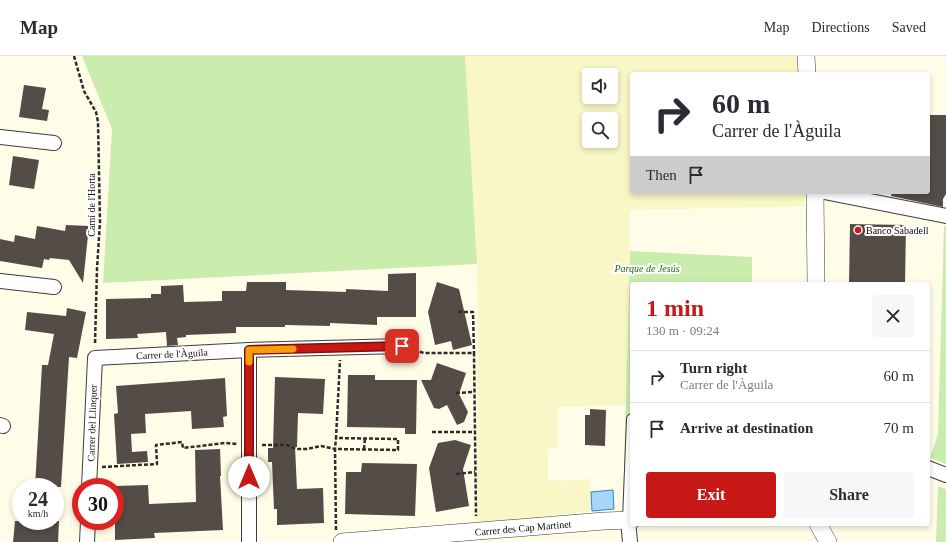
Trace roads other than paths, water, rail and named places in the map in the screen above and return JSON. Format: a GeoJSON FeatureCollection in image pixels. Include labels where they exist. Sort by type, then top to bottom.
{"type":"FeatureCollection","features":[{"type":"Feature","properties":{"kind":"street"},"geometry":{"type":"LineString","coordinates":[[806,56],[807,72]]}},
{"type":"Feature","properties":{"kind":"street"},"geometry":{"type":"LineString","coordinates":[[0,137],[54,143]]}},
{"type":"Feature","properties":{"kind":"street"},"geometry":{"type":"LineString","coordinates":[[815,194],[816,282]]}},
{"type":"Feature","properties":{"kind":"street"},"geometry":{"type":"LineString","coordinates":[[834,194],[946,216]]}},
{"type":"Feature","properties":{"kind":"street"},"geometry":{"type":"LineString","coordinates":[[0,281],[54,287]]}},
{"type":"Feature","properties":{"kind":"street","name":"Carrer de l'Àguila"},"geometry":{"type":"LineString","coordinates":[[95,358],[249,350],[402,346]]}},
{"type":"Feature","properties":{"kind":"street"},"geometry":{"type":"LineString","coordinates":[[249,350],[249,542]]}},
{"type":"Feature","properties":{"kind":"street","name":"Carrer del Llinquer"},"geometry":{"type":"LineString","coordinates":[[89,478],[95,358]]}},
{"type":"Feature","properties":{"kind":"street"},"geometry":{"type":"LineString","coordinates":[[930,469],[946,475]]}},
{"type":"Feature","properties":{"kind":"street"},"geometry":{"type":"LineString","coordinates":[[630,520],[630,542]]}},
{"type":"Feature","properties":{"kind":"street","name":"Carrer des Cap Martinet"},"geometry":{"type":"LineString","coordinates":[[339,538],[476,532],[630,520]]}},
{"type":"Feature","properties":{"kind":"street"},"geometry":{"type":"LineString","coordinates":[[819,526],[828,542]]}},
{"type":"Feature","properties":{"kind":"street"},"geometry":{"type":"LineString","coordinates":[[87,542],[88,530]]}},
{"type":"Feature","properties":{"kind":"water"},"geometry":{"type":"Polygon","coordinates":[[[613,490],[614,509],[592,511],[591,492],[613,490]]]}},
{"type":"Feature","properties":{"kind":"place","name":"Banco Sabadell"},"geometry":{"type":"Point","coordinates":[858,230]}},
{"type":"Feature","properties":{"kind":"park label","name":"Parque de Jesús"},"geometry":{"type":"Point","coordinates":[647,268]}}]}
